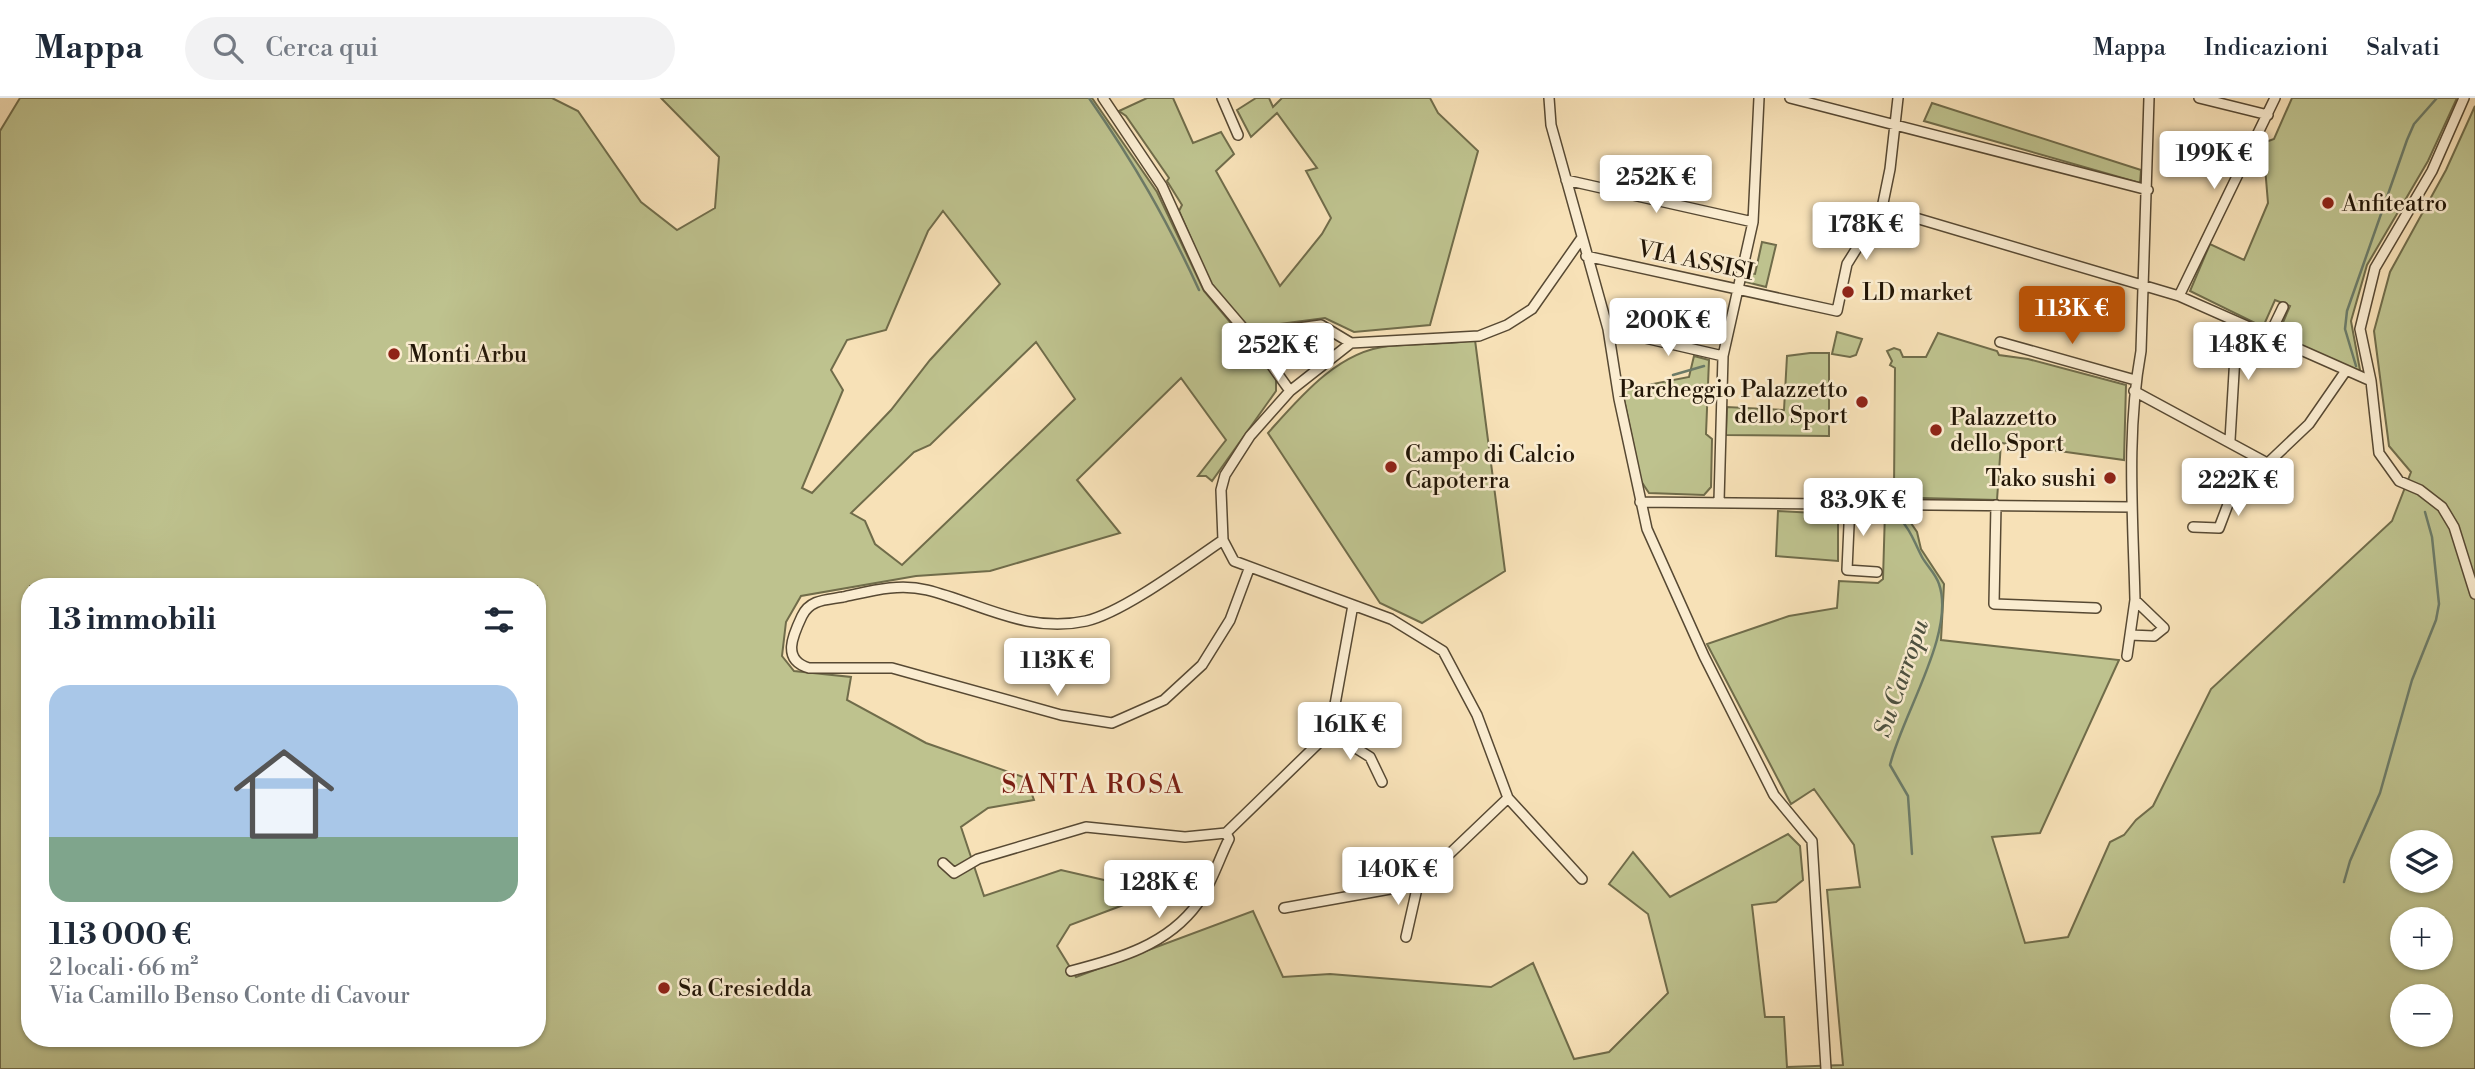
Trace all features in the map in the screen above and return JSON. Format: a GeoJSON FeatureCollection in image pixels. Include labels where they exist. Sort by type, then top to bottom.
{"type":"FeatureCollection","features":[{"type":"Feature","properties":{"kind":"street"},"geometry":{"type":"LineString","coordinates":[[1103,98],[1162,186],[1208,287],[1255,342],[1290,391]]}},
{"type":"Feature","properties":{"kind":"street"},"geometry":{"type":"LineString","coordinates":[[1222,98],[1238,135]]}},
{"type":"Feature","properties":{"kind":"street"},"geometry":{"type":"LineString","coordinates":[[1549,98],[1551,125],[1608,329],[1647,529],[1704,656],[1768,784],[1812,841],[1826,1069]]}},
{"type":"Feature","properties":{"kind":"street"},"geometry":{"type":"LineString","coordinates":[[1719,501],[1723,356],[1753,222],[1759,98]]}},
{"type":"Feature","properties":{"kind":"street"},"geometry":{"type":"LineString","coordinates":[[1790,98],[1895,122],[2148,190]]}},
{"type":"Feature","properties":{"kind":"street"},"geometry":{"type":"LineString","coordinates":[[1898,98],[1890,169],[1882,208],[2179,296],[2345,372],[2371,381]]}},
{"type":"Feature","properties":{"kind":"street"},"geometry":{"type":"LineString","coordinates":[[2127,656],[2135,600],[2132,507],[2134,391],[2141,351],[2149,98]]}},
{"type":"Feature","properties":{"kind":"street"},"geometry":{"type":"LineString","coordinates":[[2199,98],[2268,115]]}},
{"type":"Feature","properties":{"kind":"street"},"geometry":{"type":"LineString","coordinates":[[2179,296],[2275,98]]}},
{"type":"Feature","properties":{"kind":"street"},"geometry":{"type":"LineString","coordinates":[[2464,98],[2432,171],[2375,268],[2360,329],[2371,381],[2379,453],[2399,481],[2420,490],[2442,507],[2454,527],[2475,594]]}},
{"type":"Feature","properties":{"kind":"street"},"geometry":{"type":"LineString","coordinates":[[1566,180],[1753,222]]}},
{"type":"Feature","properties":{"kind":"street","name":"VIA ASSISI"},"geometry":{"type":"LineString","coordinates":[[1586,256],[1838,311],[1847,264],[1882,208]]}},
{"type":"Feature","properties":{"kind":"street"},"geometry":{"type":"LineString","coordinates":[[1255,342],[1290,329],[1321,325],[1351,343],[1479,336],[1507,325],[1532,309],[1581,239]]}},
{"type":"Feature","properties":{"kind":"street"},"geometry":{"type":"LineString","coordinates":[[2269,336],[2283,307]]}},
{"type":"Feature","properties":{"kind":"street"},"geometry":{"type":"LineString","coordinates":[[2230,440],[2238,322]]}},
{"type":"Feature","properties":{"kind":"street"},"geometry":{"type":"LineString","coordinates":[[1619,332],[1723,356]]}},
{"type":"Feature","properties":{"kind":"street"},"geometry":{"type":"LineString","coordinates":[[2000,342],[2136,380]]}},
{"type":"Feature","properties":{"kind":"street"},"geometry":{"type":"LineString","coordinates":[[1351,343],[1290,391],[1250,436],[1226,475],[1221,490],[1223,540],[1234,561],[1391,619],[1443,652],[1478,715],[1508,798],[1582,879]]}},
{"type":"Feature","properties":{"kind":"street"},"geometry":{"type":"LineString","coordinates":[[2193,527],[2219,528],[2230,499],[2309,424],[2345,372]]}},
{"type":"Feature","properties":{"kind":"street"},"geometry":{"type":"LineString","coordinates":[[2134,391],[2230,440],[2269,464]]}},
{"type":"Feature","properties":{"kind":"street"},"geometry":{"type":"LineString","coordinates":[[1640,502],[2132,507]]}},
{"type":"Feature","properties":{"kind":"street"},"geometry":{"type":"LineString","coordinates":[[1850,503],[1847,570],[1877,572]]}},
{"type":"Feature","properties":{"kind":"street"},"geometry":{"type":"LineString","coordinates":[[1996,505],[1994,604],[2096,608]]}},
{"type":"Feature","properties":{"kind":"street"},"geometry":{"type":"LineString","coordinates":[[1223,540],[1124,603],[1088,621],[1066,624],[1002,617],[926,590],[895,587],[814,602],[803,614],[791,645],[795,660],[809,668],[892,668],[1061,715],[1112,723],[1164,699],[1202,665],[1230,620],[1250,569]]}},
{"type":"Feature","properties":{"kind":"street"},"geometry":{"type":"LineString","coordinates":[[2130,635],[2154,636],[2164,628],[2135,600]]}},
{"type":"Feature","properties":{"kind":"street"},"geometry":{"type":"LineString","coordinates":[[943,863],[954,873],[978,859],[1086,827],[1185,837],[1226,833],[1330,732],[1353,606]]}},
{"type":"Feature","properties":{"kind":"street"},"geometry":{"type":"LineString","coordinates":[[1330,732],[1370,757],[1382,782]]}},
{"type":"Feature","properties":{"kind":"street"},"geometry":{"type":"LineString","coordinates":[[1284,908],[1418,884],[1508,798]]}},
{"type":"Feature","properties":{"kind":"street"},"geometry":{"type":"LineString","coordinates":[[1071,971],[1129,956],[1174,928],[1199,902],[1229,839],[1226,833]]}},
{"type":"Feature","properties":{"kind":"street"},"geometry":{"type":"LineString","coordinates":[[1406,937],[1418,884]]}},
{"type":"Feature","properties":{"kind":"green space"},"geometry":{"type":"Polygon","coordinates":[[[20,98],[552,98],[578,111],[641,202],[677,230],[715,208],[719,157],[661,98],[1092,98],[1157,192],[1204,291],[1271,371],[1276,379],[1276,391],[1212,481],[1206,476],[1198,476],[1226,440],[1181,378],[1077,480],[1120,533],[990,571],[916,576],[801,596],[786,622],[782,656],[794,671],[851,677],[847,700],[926,743],[1026,778],[1034,800],[988,808],[961,827],[984,896],[1061,870],[1130,886],[1142,898],[1070,925],[1057,946],[1076,977],[1253,911],[1283,977],[1330,974],[1491,987],[1533,963],[1574,1059],[1609,1052],[1668,993],[1648,914],[1609,884],[1633,852],[1670,897],[1788,834],[1800,846],[1803,880],[1776,902],[1752,905],[1765,1017],[1784,1017],[1787,1067],[1843,1065],[1827,890],[1860,887],[1854,845],[1814,789],[1791,804],[1707,644],[1789,616],[1837,608],[1839,581],[1878,583],[1883,579],[1885,511],[1904,513],[1917,532],[1921,549],[1944,584],[1941,640],[2119,660],[2040,833],[1992,837],[2025,943],[2068,937],[2110,842],[2124,835],[2136,820],[2153,806],[2211,689],[2392,521],[2411,472],[2389,446],[2374,331],[2390,272],[2446,170],[2475,106],[2475,1069],[0,1069],[0,131],[20,98]],[[943,211],[928,231],[886,330],[847,340],[831,370],[843,390],[802,488],[812,493],[891,410],[930,360],[1000,284],[943,211]],[[1036,342],[930,445],[914,452],[851,513],[865,521],[875,544],[902,565],[1075,399],[1036,342]]]}},
{"type":"Feature","properties":{"kind":"green space"},"geometry":{"type":"Polygon","coordinates":[[[1147,98],[1173,98],[1193,143],[1221,132],[1234,154],[1216,171],[1280,286],[1322,234],[1331,218],[1306,171],[1317,168],[1277,113],[1251,137],[1237,110],[1256,98],[1269,98],[1273,107],[1282,98],[1430,98],[1438,113],[1478,151],[1430,325],[1354,332],[1325,318],[1248,328],[1210,282],[1179,211],[1182,205],[1167,181],[1169,178],[1126,116],[1119,111],[1147,98]]]}},
{"type":"Feature","properties":{"kind":"green space"},"geometry":{"type":"Polygon","coordinates":[[[2292,98],[2457,98],[2428,161],[2367,265],[2351,321],[2360,370],[2353,370],[2278,334],[2290,306],[2275,300],[2263,327],[2190,291],[2210,244],[2244,260],[2268,203],[2263,143],[2274,139],[2292,98]]]}},
{"type":"Feature","properties":{"kind":"green space"},"geometry":{"type":"Polygon","coordinates":[[[1932,103],[2141,170],[2140,183],[1924,121],[1932,103]]]}},
{"type":"Feature","properties":{"kind":"green space"},"geometry":{"type":"Polygon","coordinates":[[[1762,242],[1776,245],[1766,287],[1746,282],[1748,273],[1755,274],[1762,242]]]}},
{"type":"Feature","properties":{"kind":"green space"},"geometry":{"type":"Polygon","coordinates":[[[1837,332],[1862,339],[1856,355],[1850,357],[1832,354],[1837,332]]]}},
{"type":"Feature","properties":{"kind":"green space"},"geometry":{"type":"Polygon","coordinates":[[[1938,333],[1997,351],[1999,355],[2028,359],[2126,385],[2124,460],[2001,443],[1997,500],[1884,497],[1881,491],[1894,489],[1895,368],[1890,365],[1892,361],[1887,351],[1894,348],[1900,350],[1903,357],[1926,357],[1938,333]]]}},
{"type":"Feature","properties":{"kind":"green space","name":"Campo di Calcio Capoterra"},"geometry":{"type":"Polygon","coordinates":[[[1475,340],[1505,571],[1422,623],[1380,603],[1268,433],[1321,378],[1353,357],[1389,346],[1475,340]]]}},
{"type":"Feature","properties":{"kind":"green space"},"geometry":{"type":"Polygon","coordinates":[[[1829,353],[1829,436],[1726,435],[1727,407],[1784,410],[1787,356],[1829,353]]]}},
{"type":"Feature","properties":{"kind":"green space"},"geometry":{"type":"Polygon","coordinates":[[[1694,356],[1709,360],[1706,434],[1712,439],[1711,487],[1704,495],[1649,493],[1641,481],[1622,390],[1689,377],[1694,356]]]}},
{"type":"Feature","properties":{"kind":"green space"},"geometry":{"type":"Polygon","coordinates":[[[1778,511],[1834,514],[1838,517],[1838,561],[1776,556],[1778,511]]]}},
{"type":"Feature","properties":{"kind":"waterway"},"geometry":{"type":"LineString","coordinates":[[1089,98],[1148,191],[1199,290]]}},
{"type":"Feature","properties":{"kind":"waterway"},"geometry":{"type":"LineString","coordinates":[[2356,366],[2345,329],[2347,311],[2407,140],[2414,124],[2437,98]]}},
{"type":"Feature","properties":{"kind":"waterway"},"geometry":{"type":"LineString","coordinates":[[1673,375],[1704,366]]}},
{"type":"Feature","properties":{"kind":"waterway"},"geometry":{"type":"LineString","coordinates":[[2344,882],[2350,861],[2380,793],[2412,680],[2436,620],[2439,604],[2432,537],[2425,512]]}},
{"type":"Feature","properties":{"kind":"waterway","name":"Su Carropu"},"geometry":{"type":"LineString","coordinates":[[1901,520],[1938,580],[1942,604],[1934,649],[1890,765],[1908,796],[1912,854]]}},
{"type":"Feature","properties":{"kind":"place","name":"Anfiteatro"},"geometry":{"type":"Point","coordinates":[2328,203]}},
{"type":"Feature","properties":{"kind":"place","name":"LD market"},"geometry":{"type":"Point","coordinates":[1848,292]}},
{"type":"Feature","properties":{"kind":"place","name":"Monti Arbu"},"geometry":{"type":"Point","coordinates":[394,354]}},
{"type":"Feature","properties":{"kind":"place","name":"Parcheggio Palazzetto dello Sport"},"geometry":{"type":"Point","coordinates":[1862,402]}},
{"type":"Feature","properties":{"kind":"place","name":"Palazzetto dello Sport"},"geometry":{"type":"Point","coordinates":[1936,430]}},
{"type":"Feature","properties":{"kind":"place","name":"Campo di Calcio Capoterra"},"geometry":{"type":"Point","coordinates":[1391,467]}},
{"type":"Feature","properties":{"kind":"place","name":"Tako sushi"},"geometry":{"type":"Point","coordinates":[2110,478]}},
{"type":"Feature","properties":{"kind":"place","name":"Sa Cresiedda"},"geometry":{"type":"Point","coordinates":[664,988]}},
{"type":"Feature","properties":{"kind":"district","name":"SANTA ROSA"},"geometry":{"type":"Point","coordinates":[1093,784]}}]}
